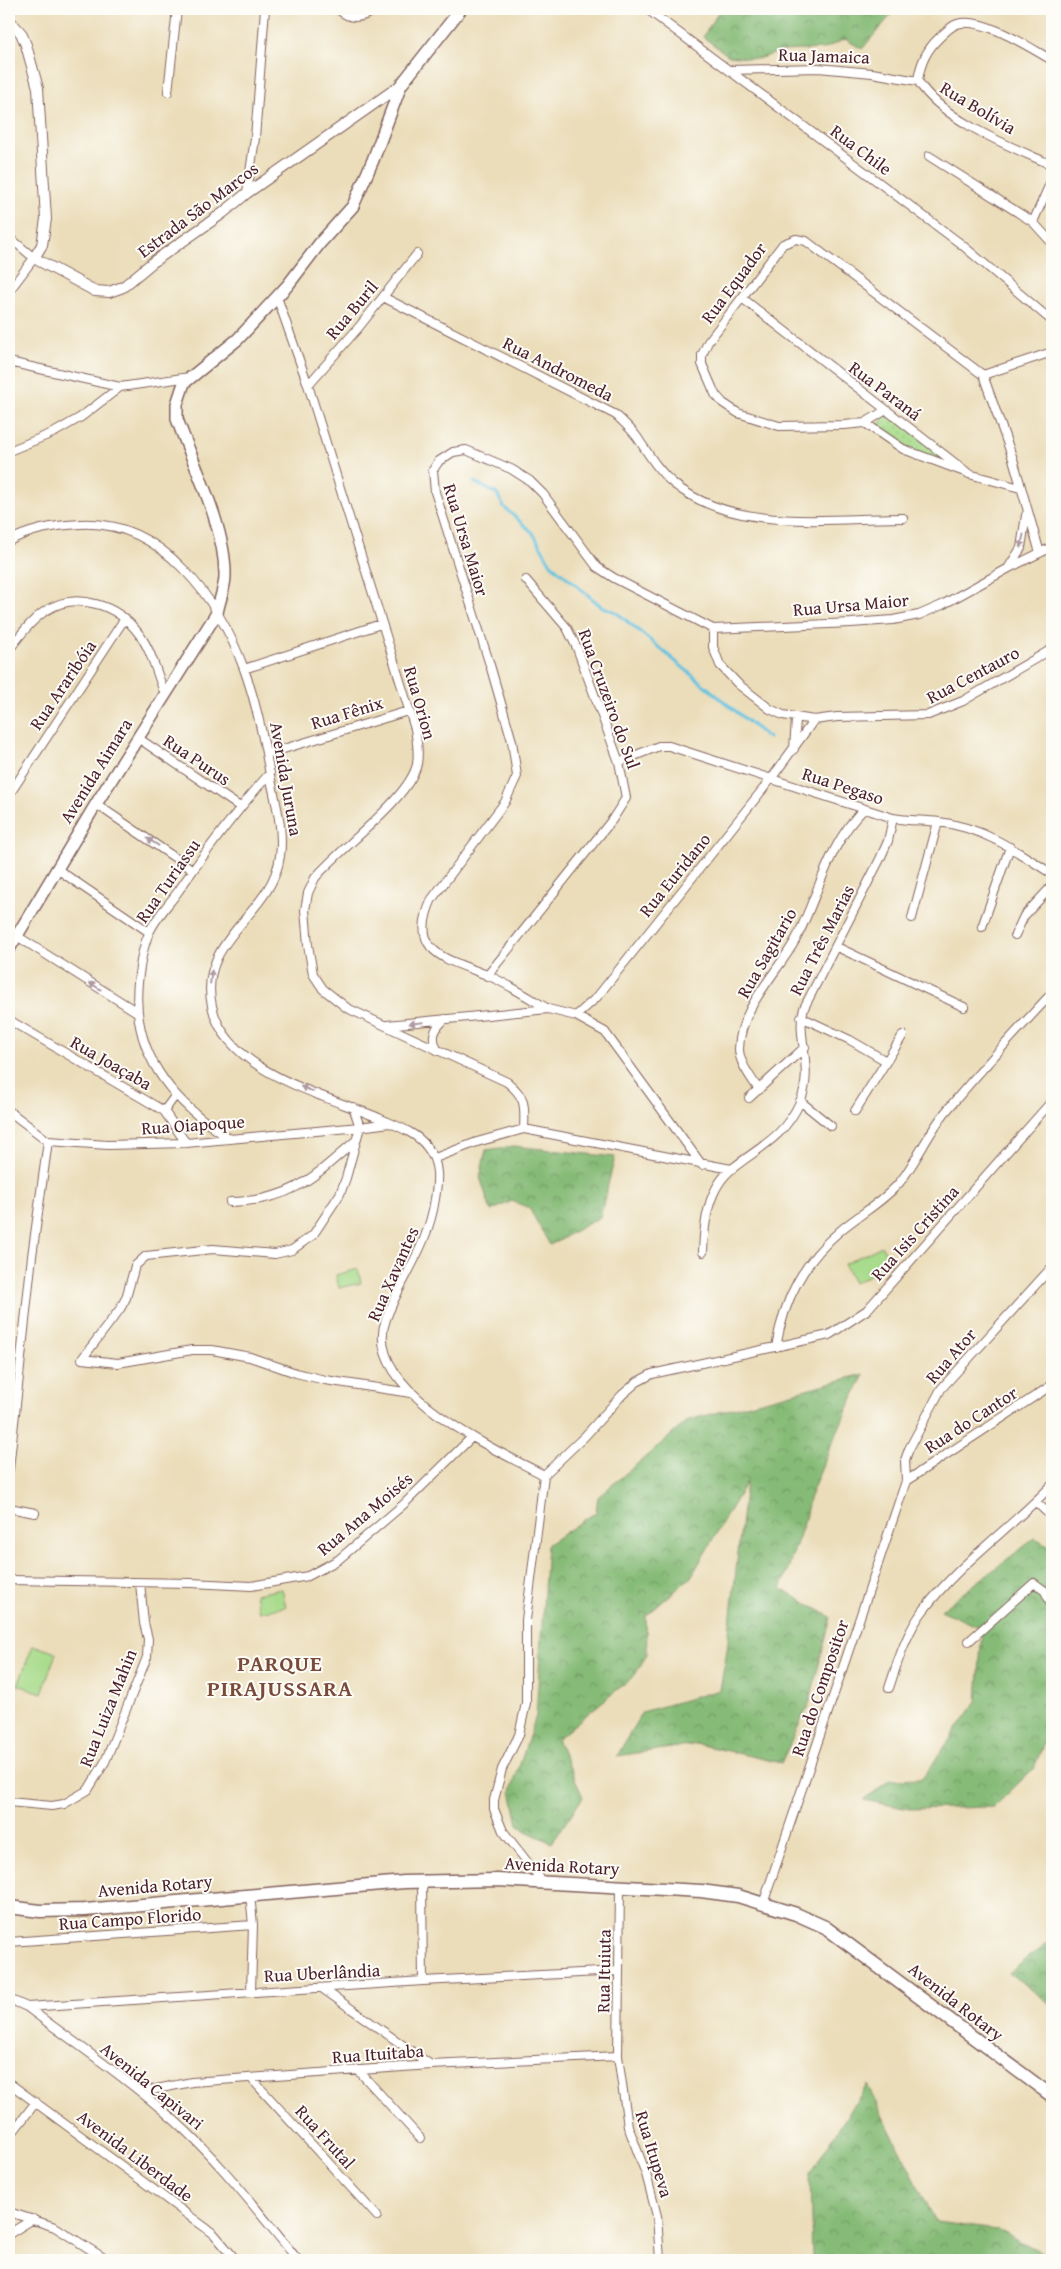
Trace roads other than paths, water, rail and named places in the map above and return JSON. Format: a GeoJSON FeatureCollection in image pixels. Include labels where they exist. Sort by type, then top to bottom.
{"type":"FeatureCollection","features":[{"type":"Feature","properties":{"kind":"main road"},"geometry":{"type":"LineString","coordinates":[[217,613],[225,577],[223,552],[211,509],[177,419],[177,404],[184,383],[238,339],[277,297],[320,243],[353,206],[373,160],[401,85],[461,9]]}},
{"type":"Feature","properties":{"kind":"main road","name":"Avenida Aimara"},"geometry":{"type":"LineString","coordinates":[[9,949],[13,934],[217,613]]}},
{"type":"Feature","properties":{"kind":"main road","name":"Avenida Rotary"},"geometry":{"type":"LineString","coordinates":[[9,1907],[40,1911],[85,1910],[250,1894],[460,1880],[701,1890],[738,1896],[796,1914],[825,1926],[1052,2096]]}},
{"type":"Feature","properties":{"kind":"street"},"geometry":{"type":"LineString","coordinates":[[164,9],[176,10],[168,92]]}},
{"type":"Feature","properties":{"kind":"street"},"geometry":{"type":"LineString","coordinates":[[247,193],[256,128],[265,9]]}},
{"type":"Feature","properties":{"kind":"street"},"geometry":{"type":"LineString","coordinates":[[338,9],[352,17],[364,17],[377,9]]}},
{"type":"Feature","properties":{"kind":"street","name":"Rua Chile"},"geometry":{"type":"LineString","coordinates":[[647,9],[960,244],[1052,321]]}},
{"type":"Feature","properties":{"kind":"street"},"geometry":{"type":"LineString","coordinates":[[9,20],[21,33],[38,88],[46,219],[42,245],[9,290]]}},
{"type":"Feature","properties":{"kind":"street","name":"Rua Bolívia"},"geometry":{"type":"LineString","coordinates":[[1052,60],[982,25],[965,22],[956,24],[932,45],[922,61],[918,81],[926,95],[966,122],[1052,165]]}},
{"type":"Feature","properties":{"kind":"street","name":"Rua Jamaica"},"geometry":{"type":"LineString","coordinates":[[729,70],[818,68],[872,72],[918,81]]}},
{"type":"Feature","properties":{"kind":"street","name":"Estrada São Marcos"},"geometry":{"type":"LineString","coordinates":[[9,237],[34,258],[95,291],[109,292],[123,287],[153,262],[223,213],[247,193],[401,85]]}},
{"type":"Feature","properties":{"kind":"street"},"geometry":{"type":"LineString","coordinates":[[929,156],[1033,222],[1052,243]]}},
{"type":"Feature","properties":{"kind":"street"},"geometry":{"type":"LineString","coordinates":[[1033,222],[1052,179]]}},
{"type":"Feature","properties":{"kind":"street","name":"Rua Equador"},"geometry":{"type":"LineString","coordinates":[[886,410],[865,423],[779,426],[738,413],[722,403],[715,394],[702,364],[702,355],[708,342],[783,244],[796,239],[806,241],[983,375]]}},
{"type":"Feature","properties":{"kind":"street","name":"Rua Buril"},"geometry":{"type":"LineString","coordinates":[[308,385],[383,298],[417,254]]}},
{"type":"Feature","properties":{"kind":"street","name":"Rua Orion"},"geometry":{"type":"LineString","coordinates":[[277,297],[308,385],[415,729],[418,750],[417,765],[404,789],[315,878],[308,893],[305,910],[313,974],[323,989],[347,1008],[507,1082],[519,1091],[525,1104],[524,1129]]}},
{"type":"Feature","properties":{"kind":"street","name":"Rua Andromeda"},"geometry":{"type":"LineString","coordinates":[[383,298],[616,415],[635,434],[656,465],[675,484],[703,500],[751,516],[799,521],[902,518]]}},
{"type":"Feature","properties":{"kind":"street","name":"Rua Paraná"},"geometry":{"type":"LineString","coordinates":[[742,298],[969,474],[1020,488]]}},
{"type":"Feature","properties":{"kind":"street"},"geometry":{"type":"LineString","coordinates":[[1040,553],[1026,510],[1013,459],[983,375],[1052,352]]}},
{"type":"Feature","properties":{"kind":"street"},"geometry":{"type":"LineString","coordinates":[[9,362],[120,387],[192,376]]}},
{"type":"Feature","properties":{"kind":"street"},"geometry":{"type":"LineString","coordinates":[[9,451],[55,432],[81,417],[120,387]]}},
{"type":"Feature","properties":{"kind":"street"},"geometry":{"type":"LineString","coordinates":[[865,423],[903,449],[969,474]]}},
{"type":"Feature","properties":{"kind":"street","name":"Rua Ursa Maior"},"geometry":{"type":"LineString","coordinates":[[548,1009],[487,976],[453,964],[438,956],[426,942],[422,932],[424,916],[432,900],[505,802],[518,776],[512,741],[501,703],[435,492],[433,470],[439,461],[453,452],[466,450],[511,469],[530,481],[543,494],[597,567],[614,578],[713,628],[851,623],[893,620],[919,615],[942,605],[1008,568],[1052,547]]}},
{"type":"Feature","properties":{"kind":"street"},"geometry":{"type":"LineString","coordinates":[[1008,568],[1021,548],[1026,510]]}},
{"type":"Feature","properties":{"kind":"street","name":"Avenida Juruna"},"geometry":{"type":"LineString","coordinates":[[9,541],[31,531],[65,524],[97,523],[123,529],[166,552],[188,573],[217,613],[244,669],[267,754],[280,836],[280,856],[270,885],[215,958],[210,974],[211,1005],[219,1030],[235,1049],[276,1077],[389,1123]]}},
{"type":"Feature","properties":{"kind":"street","name":"Rua Cruzeiro do Sul"},"geometry":{"type":"LineString","coordinates":[[487,976],[622,807],[626,798],[619,762],[570,635],[526,580]]}},
{"type":"Feature","properties":{"kind":"street"},"geometry":{"type":"LineString","coordinates":[[9,650],[36,617],[50,608],[67,601],[83,600],[100,605],[126,618],[140,636],[165,694]]}},
{"type":"Feature","properties":{"kind":"street","name":"Rua Araribóia"},"geometry":{"type":"LineString","coordinates":[[9,794],[126,618]]}},
{"type":"Feature","properties":{"kind":"street"},"geometry":{"type":"LineString","coordinates":[[244,669],[381,624]]}},
{"type":"Feature","properties":{"kind":"street","name":"Rua Centauro"},"geometry":{"type":"LineString","coordinates":[[713,628],[713,647],[720,665],[738,684],[770,709],[796,719],[928,716],[963,701],[1052,649]]}},
{"type":"Feature","properties":{"kind":"street","name":"Rua Fênix"},"geometry":{"type":"LineString","coordinates":[[267,754],[408,711]]}},
{"type":"Feature","properties":{"kind":"street"},"geometry":{"type":"LineString","coordinates":[[794,749],[796,719]]}},
{"type":"Feature","properties":{"kind":"street","name":"Rua Euridano"},"geometry":{"type":"LineString","coordinates":[[576,1016],[597,997],[771,779],[814,720]]}},
{"type":"Feature","properties":{"kind":"street","name":"Rua Purus"},"geometry":{"type":"LineString","coordinates":[[138,738],[240,807]]}},
{"type":"Feature","properties":{"kind":"street","name":"Rua Pegaso"},"geometry":{"type":"LineString","coordinates":[[619,762],[659,746],[669,746],[893,818],[938,822],[987,834],[1052,874]]}},
{"type":"Feature","properties":{"kind":"street","name":"Rua Turiassu"},"geometry":{"type":"LineString","coordinates":[[229,1138],[202,1121],[175,1096],[149,1055],[136,1012],[142,958],[149,932],[240,807],[270,773]]}},
{"type":"Feature","properties":{"kind":"street"},"geometry":{"type":"LineString","coordinates":[[96,804],[193,870]]}},
{"type":"Feature","properties":{"kind":"street","name":"Rua Sagitario"},"geometry":{"type":"LineString","coordinates":[[759,1090],[747,1072],[738,1050],[744,1021],[768,980],[795,941],[839,842],[851,822],[864,809]]}},
{"type":"Feature","properties":{"kind":"street","name":"Rua Três Marias"},"geometry":{"type":"LineString","coordinates":[[731,1169],[773,1140],[800,1101],[806,1069],[801,1018],[804,1008],[837,947],[880,859],[888,841],[893,818]]}},
{"type":"Feature","properties":{"kind":"street"},"geometry":{"type":"LineString","coordinates":[[912,918],[938,822]]}},
{"type":"Feature","properties":{"kind":"street"},"geometry":{"type":"LineString","coordinates":[[982,927],[1010,847]]}},
{"type":"Feature","properties":{"kind":"street"},"geometry":{"type":"LineString","coordinates":[[56,869],[149,932]]}},
{"type":"Feature","properties":{"kind":"street"},"geometry":{"type":"LineString","coordinates":[[1015,935],[1024,916],[1052,886]]}},
{"type":"Feature","properties":{"kind":"street"},"geometry":{"type":"LineString","coordinates":[[13,934],[136,1012]]}},
{"type":"Feature","properties":{"kind":"street"},"geometry":{"type":"LineString","coordinates":[[837,947],[964,1007]]}},
{"type":"Feature","properties":{"kind":"street"},"geometry":{"type":"LineString","coordinates":[[776,1347],[781,1318],[790,1294],[813,1260],[840,1231],[885,1197],[899,1183],[948,1108],[1052,993]]}},
{"type":"Feature","properties":{"kind":"street"},"geometry":{"type":"LineString","coordinates":[[386,1025],[548,1009],[576,1016],[605,1032],[702,1165]]}},
{"type":"Feature","properties":{"kind":"street"},"geometry":{"type":"LineString","coordinates":[[801,1018],[850,1040],[886,1061]]}},
{"type":"Feature","properties":{"kind":"street"},"geometry":{"type":"LineString","coordinates":[[438,1051],[433,1036],[435,1030],[445,1019]]}},
{"type":"Feature","properties":{"kind":"street","name":"Rua Joaçaba"},"geometry":{"type":"LineString","coordinates":[[9,1020],[164,1111],[186,1143]]}},
{"type":"Feature","properties":{"kind":"street"},"geometry":{"type":"LineString","coordinates":[[856,1111],[903,1035]]}},
{"type":"Feature","properties":{"kind":"street"},"geometry":{"type":"LineString","coordinates":[[749,1098],[805,1047]]}},
{"type":"Feature","properties":{"kind":"street"},"geometry":{"type":"LineString","coordinates":[[164,1111],[175,1096]]}},
{"type":"Feature","properties":{"kind":"street"},"geometry":{"type":"LineString","coordinates":[[800,1101],[831,1126]]}},
{"type":"Feature","properties":{"kind":"street","name":"Rua Isis Cristina"},"geometry":{"type":"LineString","coordinates":[[544,1475],[637,1382],[652,1374],[829,1335],[867,1310],[1052,1101]]}},
{"type":"Feature","properties":{"kind":"street"},"geometry":{"type":"LineString","coordinates":[[353,1107],[360,1128],[354,1142],[346,1178],[340,1194],[313,1235],[302,1245],[292,1250],[275,1254],[214,1249],[146,1256],[135,1266],[126,1298],[82,1359],[118,1363],[192,1350],[212,1350],[250,1357],[296,1373],[325,1380],[411,1393],[472,1437],[544,1475],[526,1620],[526,1703],[519,1735],[498,1780],[494,1800],[494,1809],[503,1831],[542,1882]]}},
{"type":"Feature","properties":{"kind":"street"},"geometry":{"type":"LineString","coordinates":[[9,1111],[48,1142],[32,1256],[9,1469]]}},
{"type":"Feature","properties":{"kind":"street"},"geometry":{"type":"LineString","coordinates":[[389,1123],[415,1136],[426,1145],[434,1158],[477,1142],[524,1129],[702,1165],[731,1169]]}},
{"type":"Feature","properties":{"kind":"street","name":"Rua Oiapoque"},"geometry":{"type":"LineString","coordinates":[[48,1142],[108,1145],[186,1143],[360,1128],[389,1123]]}},
{"type":"Feature","properties":{"kind":"street"},"geometry":{"type":"LineString","coordinates":[[230,1202],[248,1202],[268,1197],[309,1181],[354,1142]]}},
{"type":"Feature","properties":{"kind":"street","name":"Rua Xavantes"},"geometry":{"type":"LineString","coordinates":[[411,1393],[387,1359],[382,1338],[385,1321],[426,1239],[432,1217],[438,1172],[434,1158]]}},
{"type":"Feature","properties":{"kind":"street"},"geometry":{"type":"LineString","coordinates":[[704,1252],[706,1212],[720,1183],[731,1169]]}},
{"type":"Feature","properties":{"kind":"street","name":"Rua Ator"},"geometry":{"type":"LineString","coordinates":[[906,1481],[905,1460],[909,1449],[931,1404],[941,1389],[1052,1267]]}},
{"type":"Feature","properties":{"kind":"street","name":"Rua do Cantor"},"geometry":{"type":"LineString","coordinates":[[906,1481],[1052,1385]]}},
{"type":"Feature","properties":{"kind":"street"},"geometry":{"type":"LineString","coordinates":[[9,1390],[17,1392]]}},
{"type":"Feature","properties":{"kind":"street","name":"Rua Ana Moisés"},"geometry":{"type":"LineString","coordinates":[[9,1580],[140,1583],[191,1582],[251,1586],[308,1576],[338,1560],[404,1504],[472,1437]]}},
{"type":"Feature","properties":{"kind":"street","name":"Rua do Compositor"},"geometry":{"type":"LineString","coordinates":[[763,1904],[906,1481]]}},
{"type":"Feature","properties":{"kind":"street"},"geometry":{"type":"LineString","coordinates":[[889,1688],[903,1645],[922,1611],[991,1540],[1024,1515],[1052,1486]]}},
{"type":"Feature","properties":{"kind":"street"},"geometry":{"type":"LineString","coordinates":[[1036,1502],[1052,1517]]}},
{"type":"Feature","properties":{"kind":"street"},"geometry":{"type":"LineString","coordinates":[[9,1508],[35,1512]]}},
{"type":"Feature","properties":{"kind":"street","name":"Rua Luiza Mahin"},"geometry":{"type":"LineString","coordinates":[[9,1802],[40,1806],[64,1804],[88,1790],[93,1783],[105,1762],[147,1657],[148,1639],[144,1623],[140,1583]]}},
{"type":"Feature","properties":{"kind":"street"},"geometry":{"type":"LineString","coordinates":[[969,1641],[1034,1583],[1044,1591],[1052,1606]]}},
{"type":"Feature","properties":{"kind":"street"},"geometry":{"type":"LineString","coordinates":[[422,1882],[423,1981]]}},
{"type":"Feature","properties":{"kind":"street","name":"Rua Ituiuta"},"geometry":{"type":"LineString","coordinates":[[618,2056],[620,1886]]}},
{"type":"Feature","properties":{"kind":"street"},"geometry":{"type":"LineString","coordinates":[[250,1894],[253,1925],[251,1992]]}},
{"type":"Feature","properties":{"kind":"street","name":"Rua Campo Florido"},"geometry":{"type":"LineString","coordinates":[[9,1942],[253,1925]]}},
{"type":"Feature","properties":{"kind":"street","name":"Rua Uberlândia"},"geometry":{"type":"LineString","coordinates":[[26,2007],[423,1981],[619,1972]]}},
{"type":"Feature","properties":{"kind":"street"},"geometry":{"type":"LineString","coordinates":[[323,1988],[431,2065]]}},
{"type":"Feature","properties":{"kind":"street","name":"Avenida Capivari"},"geometry":{"type":"LineString","coordinates":[[9,1999],[26,2007],[141,2092],[202,2146],[298,2260]]}},
{"type":"Feature","properties":{"kind":"street","name":"Rua Ituitaba"},"geometry":{"type":"LineString","coordinates":[[141,2092],[192,2082],[431,2065],[618,2056]]}},
{"type":"Feature","properties":{"kind":"street","name":"Rua Itupeva"},"geometry":{"type":"LineString","coordinates":[[618,2056],[628,2126],[646,2174],[657,2216],[660,2260]]}},
{"type":"Feature","properties":{"kind":"street"},"geometry":{"type":"LineString","coordinates":[[358,2070],[420,2138]]}},
{"type":"Feature","properties":{"kind":"street","name":"Rua Frutal"},"geometry":{"type":"LineString","coordinates":[[251,2078],[377,2216]]}},
{"type":"Feature","properties":{"kind":"street","name":"Avenida Liberdade"},"geometry":{"type":"LineString","coordinates":[[9,2083],[214,2234],[236,2260]]}},
{"type":"Feature","properties":{"kind":"street"},"geometry":{"type":"LineString","coordinates":[[9,2137],[36,2102]]}},
{"type":"Feature","properties":{"kind":"street"},"geometry":{"type":"LineString","coordinates":[[9,2212],[33,2218],[56,2227],[107,2260]]}},
{"type":"Feature","properties":{"kind":"street"},"geometry":{"type":"LineString","coordinates":[[9,2234],[33,2218]]}},
{"type":"Feature","properties":{"kind":"waterway"},"geometry":{"type":"LineString","coordinates":[[474,482],[497,494],[504,507],[533,533],[551,564],[601,606],[616,612],[768,738]]}},
{"type":"Feature","properties":{"kind":"district","name":"PARQUE PIRAJUSSARA"},"geometry":{"type":"Point","coordinates":[280,1676]}}]}
